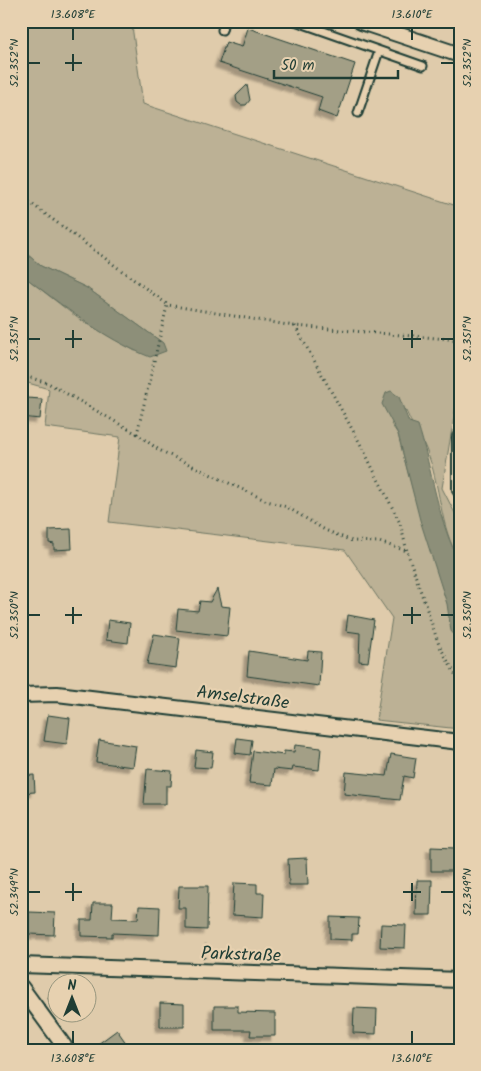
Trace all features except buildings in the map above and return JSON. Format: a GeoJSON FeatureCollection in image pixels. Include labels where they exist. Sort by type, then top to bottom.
{"type":"FeatureCollection","features":[{"type":"Feature","properties":{"kind":"street"},"geometry":{"type":"LineString","coordinates":[[361,22],[460,55]]}},
{"type":"Feature","properties":{"kind":"street"},"geometry":{"type":"LineString","coordinates":[[460,437],[460,490]]}},
{"type":"Feature","properties":{"kind":"street","name":"Amselstraße"},"geometry":{"type":"LineString","coordinates":[[21,695],[65,695],[460,742]]}},
{"type":"Feature","properties":{"kind":"street","name":"Parkstraße"},"geometry":{"type":"LineString","coordinates":[[21,965],[460,980]]}},
{"type":"Feature","properties":{"kind":"street"},"geometry":{"type":"LineString","coordinates":[[21,987],[66,1050]]}},
{"type":"Feature","properties":{"kind":"lane"},"geometry":{"type":"LineString","coordinates":[[222,30],[224,21]]}},
{"type":"Feature","properties":{"kind":"lane"},"geometry":{"type":"LineString","coordinates":[[295,21],[423,66]]}},
{"type":"Feature","properties":{"kind":"lane"},"geometry":{"type":"LineString","coordinates":[[358,113],[379,52]]}},
{"type":"Feature","properties":{"kind":"path"},"geometry":{"type":"LineString","coordinates":[[21,196],[168,305],[294,326],[460,340]]}},
{"type":"Feature","properties":{"kind":"path"},"geometry":{"type":"LineString","coordinates":[[137,434],[159,334],[168,305]]}},
{"type":"Feature","properties":{"kind":"path"},"geometry":{"type":"LineString","coordinates":[[294,326],[379,480],[400,523],[407,551],[439,645],[460,683]]}},
{"type":"Feature","properties":{"kind":"path"},"geometry":{"type":"LineString","coordinates":[[21,375],[48,383],[137,434],[159,450],[267,501],[287,507],[325,530],[352,541],[379,542],[407,551]]}},
{"type":"Feature","properties":{"kind":"path"},"geometry":{"type":"LineString","coordinates":[[204,958],[205,943]]}},
{"type":"Feature","properties":{"kind":"shaded area"},"geometry":{"type":"Polygon","coordinates":[[[21,21],[134,21],[132,26],[143,104],[460,207],[460,381],[442,488],[460,523],[460,561],[448,534],[435,477],[424,444],[406,411],[391,424],[398,434],[420,517],[448,605],[452,626],[460,642],[460,729],[376,720],[392,618],[345,550],[109,522],[120,437],[45,427],[49,389],[21,381],[21,274],[79,319],[135,351],[163,343],[87,288],[41,266],[21,249],[21,21]]]}},
{"type":"Feature","properties":{"kind":"shaded area"},"geometry":{"type":"Polygon","coordinates":[[[21,249],[41,266],[87,288],[163,343],[166,351],[150,357],[115,340],[83,320],[21,274],[21,249]]]}},
{"type":"Feature","properties":{"kind":"shaded area"},"geometry":{"type":"Polygon","coordinates":[[[391,391],[399,397],[409,422],[418,425],[446,531],[460,561],[460,642],[451,631],[447,604],[420,520],[398,434],[382,404],[386,393],[391,391]]]}}]}
